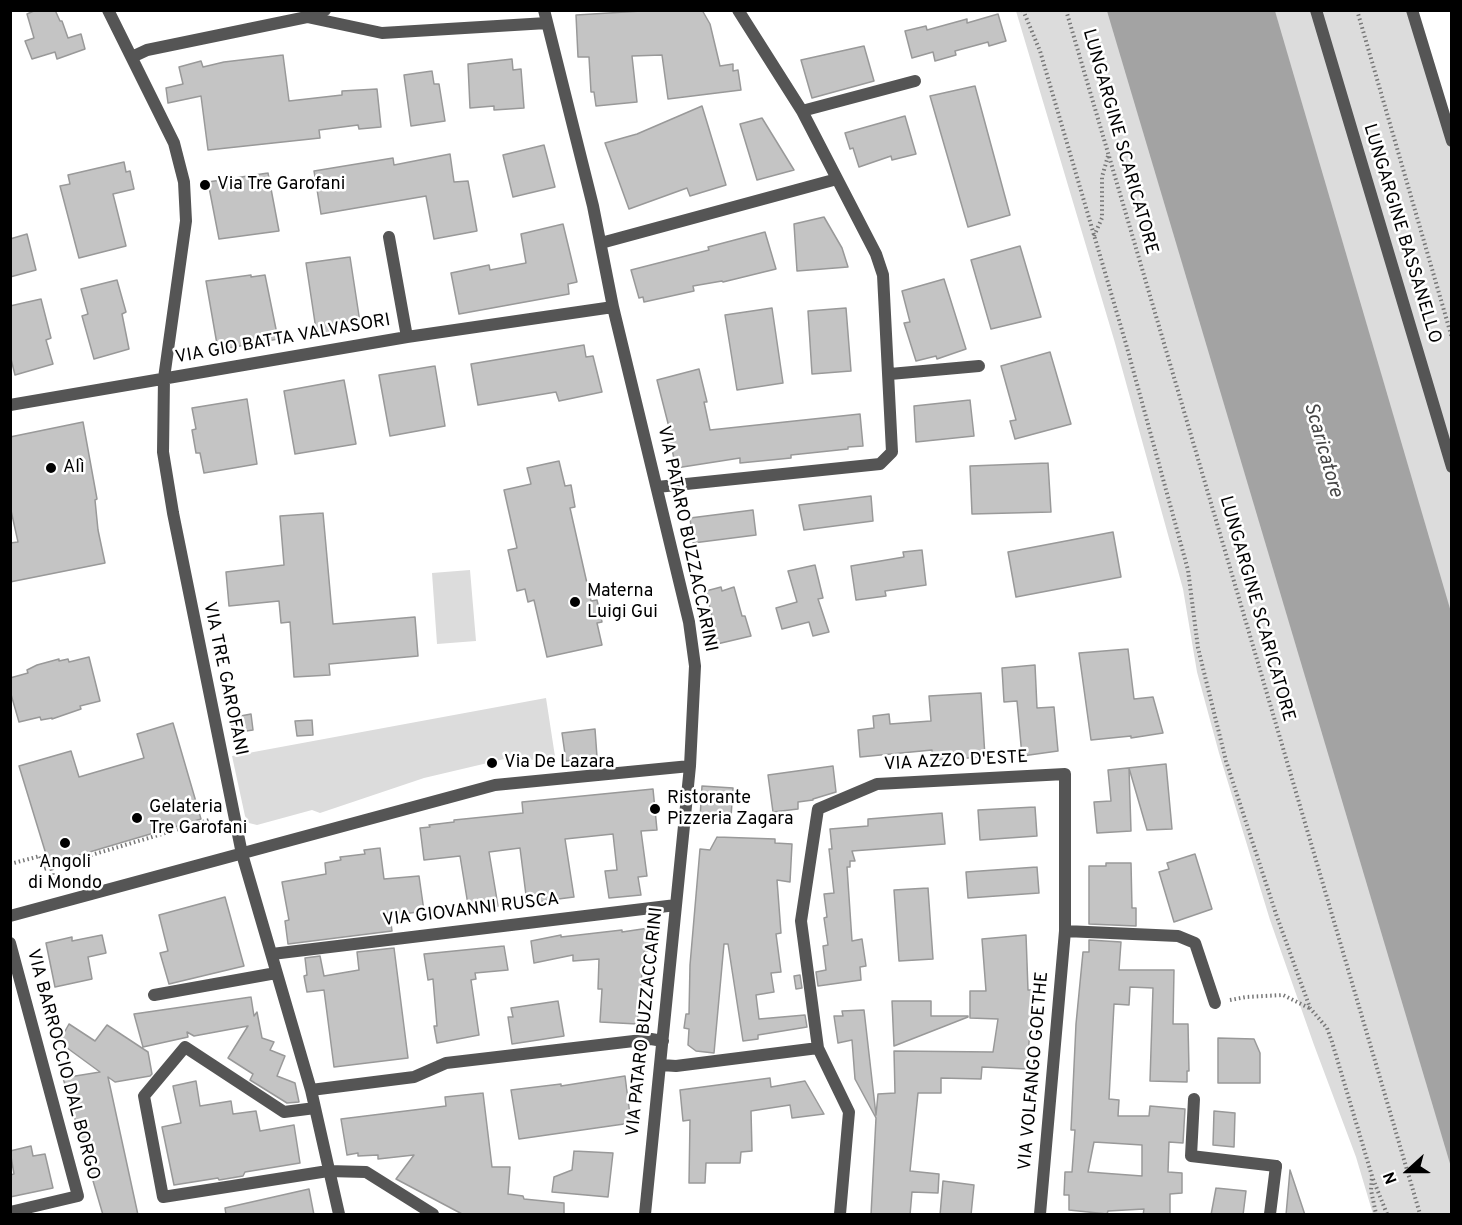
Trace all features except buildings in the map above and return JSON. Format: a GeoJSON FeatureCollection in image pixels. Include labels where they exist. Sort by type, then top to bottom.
{"type":"FeatureCollection","features":[{"type":"Feature","properties":{"kind":"street","name":"VIA TRE GAROFANI"},"geometry":{"type":"LineString","coordinates":[[108,10],[174,143],[184,182],[186,221],[164,378],[163,452],[173,513],[242,854],[311,1090],[339,1215]]}},
{"type":"Feature","properties":{"kind":"street"},"geometry":{"type":"LineString","coordinates":[[132,57],[147,50],[306,17],[324,10]]}},
{"type":"Feature","properties":{"kind":"street","name":"VIA PATARO BUZZACCARINI"},"geometry":{"type":"LineString","coordinates":[[544,10],[689,622],[695,666],[690,766],[645,1215]]}},
{"type":"Feature","properties":{"kind":"street"},"geometry":{"type":"LineString","coordinates":[[657,487],[880,464],[892,452],[890,374],[883,275],[876,254],[802,111],[738,10]]}},
{"type":"Feature","properties":{"kind":"street","name":"LUNGARGINE BASSANELLO"},"geometry":{"type":"LineString","coordinates":[[1316,10],[1452,467]]}},
{"type":"Feature","properties":{"kind":"street"},"geometry":{"type":"LineString","coordinates":[[1412,10],[1452,141]]}},
{"type":"Feature","properties":{"kind":"street"},"geometry":{"type":"LineString","coordinates":[[306,17],[382,33],[547,24]]}},
{"type":"Feature","properties":{"kind":"street"},"geometry":{"type":"LineString","coordinates":[[802,111],[915,81]]}},
{"type":"Feature","properties":{"kind":"street"},"geometry":{"type":"LineString","coordinates":[[601,243],[837,178]]}},
{"type":"Feature","properties":{"kind":"street","name":"VIA GIO BATTA VALVASORI"},"geometry":{"type":"LineString","coordinates":[[389,237],[407,337]]}},
{"type":"Feature","properties":{"kind":"street","name":"VIA GIO BATTA VALVASORI"},"geometry":{"type":"LineString","coordinates":[[10,405],[407,337],[613,307]]}},
{"type":"Feature","properties":{"kind":"street"},"geometry":{"type":"LineString","coordinates":[[890,374],[979,366]]}},
{"type":"Feature","properties":{"kind":"street"},"geometry":{"type":"LineString","coordinates":[[10,916],[495,785],[690,766]]}},
{"type":"Feature","properties":{"kind":"street","name":"VIA AZZO D'ESTE"},"geometry":{"type":"LineString","coordinates":[[818,1048],[801,921],[818,808],[877,784],[1065,774]]}},
{"type":"Feature","properties":{"kind":"street","name":"VIA VOLFANGO GOETHE"},"geometry":{"type":"LineString","coordinates":[[1040,1215],[1065,931],[1065,774]]}},
{"type":"Feature","properties":{"kind":"street","name":"VIA GIOVANNI RUSCA"},"geometry":{"type":"LineString","coordinates":[[272,954],[676,905]]}},
{"type":"Feature","properties":{"kind":"street"},"geometry":{"type":"LineString","coordinates":[[1065,931],[1178,936],[1195,944],[1215,1003]]}},
{"type":"Feature","properties":{"kind":"street","name":"VIA BARROCCIO DAL BORGO"},"geometry":{"type":"LineString","coordinates":[[10,943],[78,1196],[10,1212]]}},
{"type":"Feature","properties":{"kind":"street"},"geometry":{"type":"LineString","coordinates":[[154,995],[276,973]]}},
{"type":"Feature","properties":{"kind":"street"},"geometry":{"type":"LineString","coordinates":[[311,1090],[414,1077],[446,1063],[651,1039],[663,1041]]}},
{"type":"Feature","properties":{"kind":"street"},"geometry":{"type":"LineString","coordinates":[[315,1108],[284,1112],[185,1047],[144,1096],[163,1197],[328,1171],[366,1172],[433,1215]]}},
{"type":"Feature","properties":{"kind":"street"},"geometry":{"type":"LineString","coordinates":[[661,1065],[676,1066],[818,1048],[849,1112],[840,1215]]}},
{"type":"Feature","properties":{"kind":"street"},"geometry":{"type":"LineString","coordinates":[[1194,1099],[1191,1156],[1276,1166],[1270,1215]]}},
{"type":"Feature","properties":{"kind":"path"},"geometry":{"type":"LineString","coordinates":[[1023,10],[1040,51],[1126,344],[1188,570],[1198,648],[1226,761],[1276,914],[1310,1008],[1327,1028],[1372,1176],[1387,1215]]}},
{"type":"Feature","properties":{"kind":"path","name":"LUNGARGINE SCARICATORE"},"geometry":{"type":"LineString","coordinates":[[1066,10],[1420,1215]]}},
{"type":"Feature","properties":{"kind":"path"},"geometry":{"type":"LineString","coordinates":[[1357,10],[1452,338]]}},
{"type":"Feature","properties":{"kind":"path"},"geometry":{"type":"LineString","coordinates":[[1094,237],[1102,218],[1102,177],[1109,155]]}},
{"type":"Feature","properties":{"kind":"path"},"geometry":{"type":"LineString","coordinates":[[10,864],[40,856],[44,869],[209,820]]}},
{"type":"Feature","properties":{"kind":"path"},"geometry":{"type":"LineString","coordinates":[[51,867],[60,903]]}},
{"type":"Feature","properties":{"kind":"path"},"geometry":{"type":"LineString","coordinates":[[1246,997],[1283,995],[1310,1008]]}},
{"type":"Feature","properties":{"kind":"path"},"geometry":{"type":"LineString","coordinates":[[1372,1176],[1371,1190],[1376,1215]]}},
{"type":"Feature","properties":{"kind":"shaded area"},"geometry":{"type":"Polygon","coordinates":[[[1016,11],[1412,11],[1452,143],[1451,1214],[1373,1214],[1356,1157],[1270,920],[1219,753],[1197,672],[1183,589],[1115,343],[1016,11]]]}},
{"type":"Feature","properties":{"kind":"shaded area"},"geometry":{"type":"Polygon","coordinates":[[[470,570],[476,641],[437,644],[432,573],[470,570]]]}},
{"type":"Feature","properties":{"kind":"shaded area"},"geometry":{"type":"Polygon","coordinates":[[[546,698],[556,763],[513,757],[424,778],[320,813],[312,810],[257,825],[249,823],[245,816],[232,756],[546,698]]]}},
{"type":"Feature","properties":{"kind":"water","name":"Scaricatore"},"geometry":{"type":"Polygon","coordinates":[[[1107,11],[1275,11],[1451,612],[1451,1167],[1107,11]]]}},
{"type":"Feature","properties":{"kind":"place","name":"Via Tre Garofani"},"geometry":{"type":"Point","coordinates":[205,185]}},
{"type":"Feature","properties":{"kind":"place","name":"Alì"},"geometry":{"type":"Point","coordinates":[51,468]}},
{"type":"Feature","properties":{"kind":"place","name":"Materna Luigi Gui"},"geometry":{"type":"Point","coordinates":[575,602]}},
{"type":"Feature","properties":{"kind":"place","name":"Via De Lazara"},"geometry":{"type":"Point","coordinates":[492,763]}},
{"type":"Feature","properties":{"kind":"place","name":"Ristorante Pizzeria Zagara"},"geometry":{"type":"Point","coordinates":[655,809]}},
{"type":"Feature","properties":{"kind":"place","name":"Gelateria Tre Garofani"},"geometry":{"type":"Point","coordinates":[137,818]}},
{"type":"Feature","properties":{"kind":"place","name":"Angoli di Mondo"},"geometry":{"type":"Point","coordinates":[65,843]}}]}
